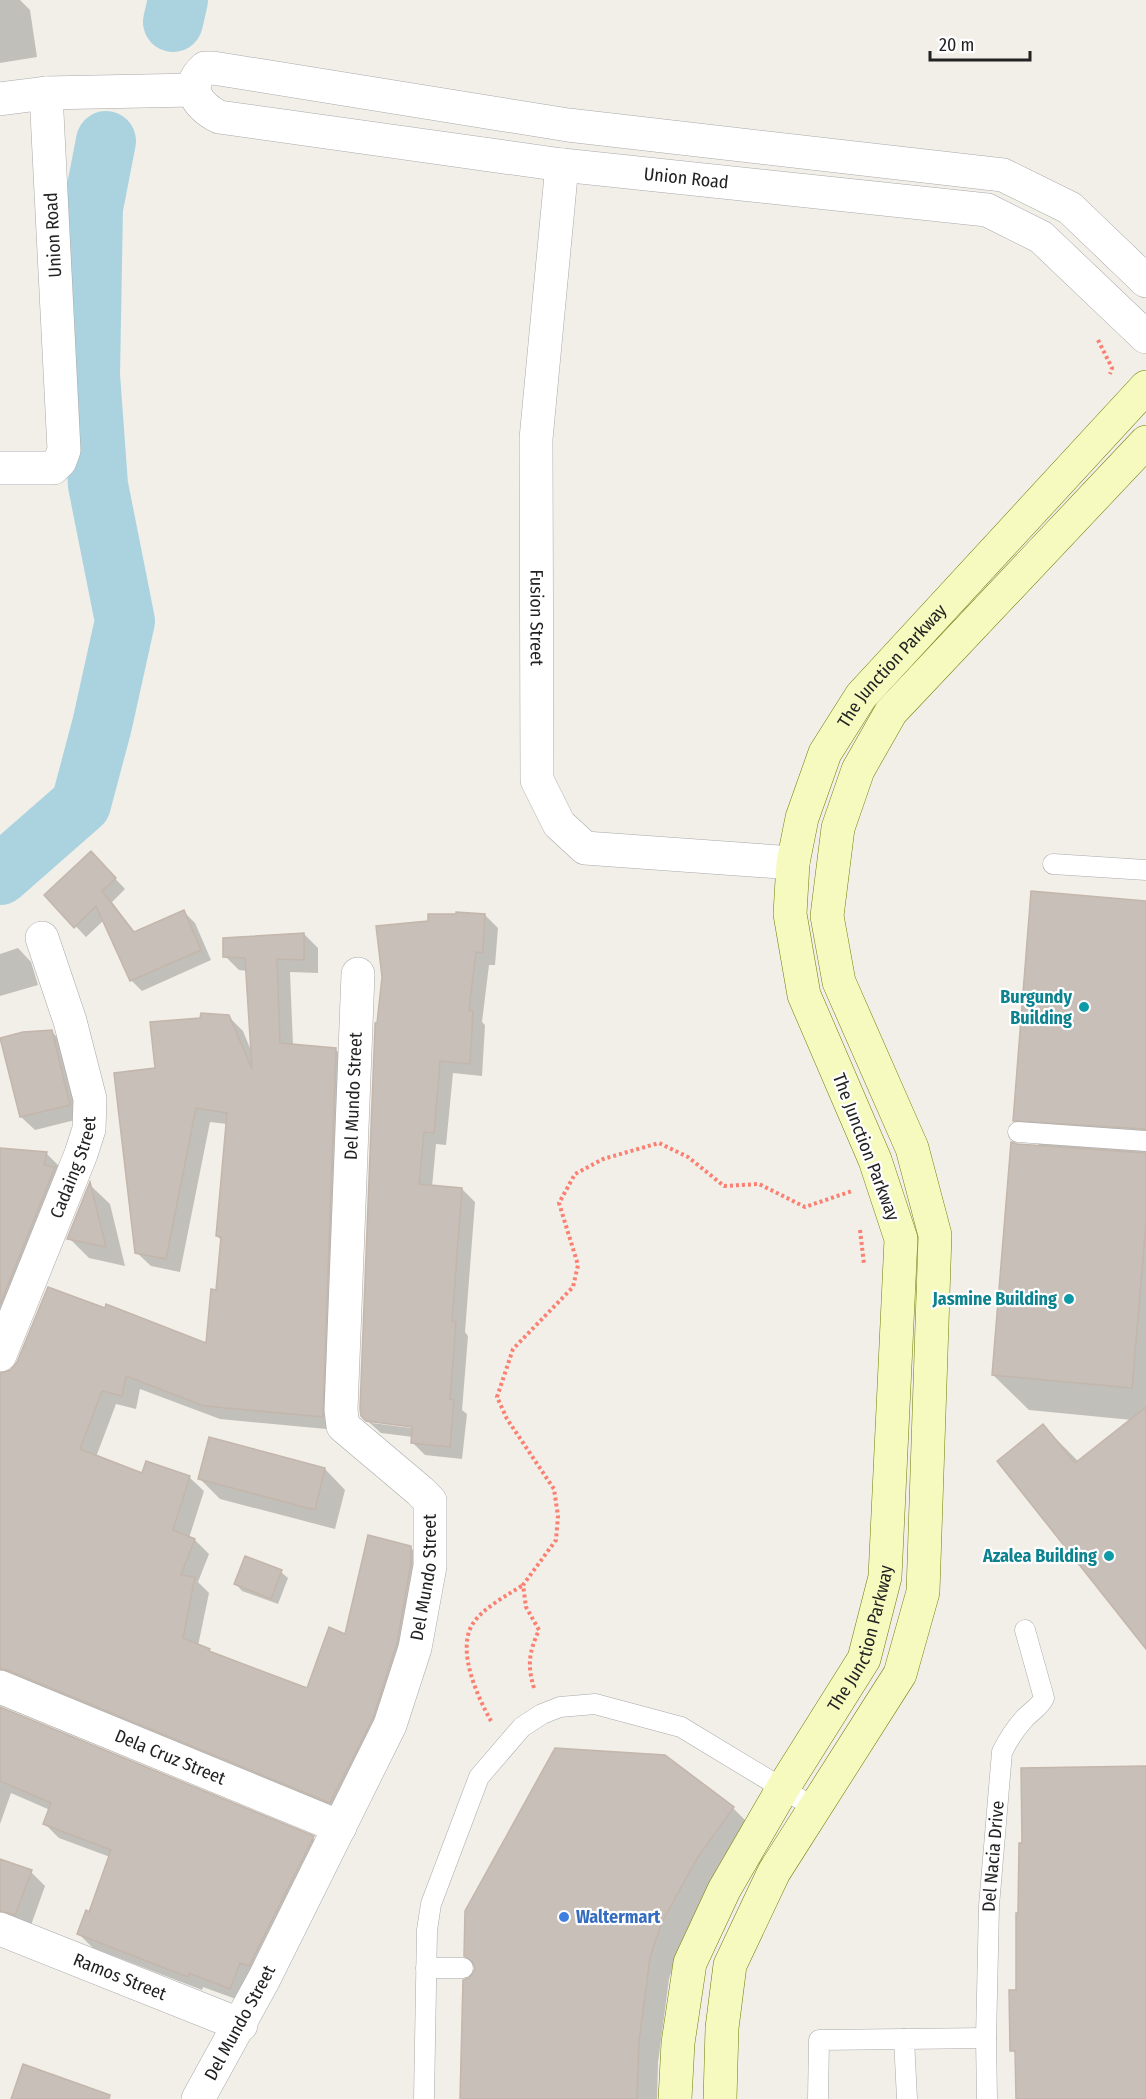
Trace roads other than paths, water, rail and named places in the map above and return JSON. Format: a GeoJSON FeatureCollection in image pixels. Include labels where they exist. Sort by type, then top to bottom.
{"type":"FeatureCollection","features":[{"type":"Feature","properties":{"kind":"street"},"geometry":{"type":"LineString","coordinates":[[0,99],[46,93],[193,90],[196,75],[205,68],[213,68],[568,125],[1003,175],[1070,208],[1146,281]]}},
{"type":"Feature","properties":{"kind":"street","name":"Union Road"},"geometry":{"type":"LineString","coordinates":[[193,90],[201,104],[219,117],[562,165],[987,210],[1041,237],[1146,337]]}},
{"type":"Feature","properties":{"kind":"street","name":"Union Road"},"geometry":{"type":"LineString","coordinates":[[0,468],[53,468],[60,461],[64,450],[46,93]]}},
{"type":"Feature","properties":{"kind":"street","name":"Fusion Street"},"geometry":{"type":"LineString","coordinates":[[562,165],[536,439],[537,780],[559,824],[585,848],[793,863]]}},
{"type":"Feature","properties":{"kind":"street","name":"The Junction Parkway"},"geometry":{"type":"LineString","coordinates":[[675,2099],[678,2043],[690,1964],[724,1890],[783,1788],[864,1659],[885,1577],[901,1239],[875,1160],[804,995],[790,914],[793,863],[802,818],[825,753],[861,696],[1146,387]]}},
{"type":"Feature","properties":{"kind":"street","name":"The Junction Parkway"},"geometry":{"type":"LineString","coordinates":[[720,2099],[722,2028],[730,1965],[774,1872],[900,1674],[923,1592],[935,1234],[912,1148],[839,982],[827,916],[838,828],[858,770],[891,712],[1146,441]]}},
{"type":"Feature","properties":{"kind":"street","name":"Cadaing Street"},"geometry":{"type":"LineString","coordinates":[[0,1355],[89,1129],[90,1099],[58,981],[42,938]]}},
{"type":"Feature","properties":{"kind":"street","name":"Del Mundo Street"},"geometry":{"type":"LineString","coordinates":[[198,2099],[241,2025],[390,1725],[414,1647],[430,1566],[430,1501],[343,1426],[341,1410],[358,974]]}},
{"type":"Feature","properties":{"kind":"street"},"geometry":{"type":"LineString","coordinates":[[875,1160],[912,1148]]}},
{"type":"Feature","properties":{"kind":"street"},"geometry":{"type":"LineString","coordinates":[[864,1659],[900,1674]]}},
{"type":"Feature","properties":{"kind":"street","name":"Dela Cruz Street"},"geometry":{"type":"LineString","coordinates":[[0,1687],[340,1827]]}},
{"type":"Feature","properties":{"kind":"street","name":"Ramos Street"},"geometry":{"type":"LineString","coordinates":[[0,1929],[241,2025]]}},
{"type":"Feature","properties":{"kind":"lane"},"geometry":{"type":"LineString","coordinates":[[1053,864],[1146,870]]}},
{"type":"Feature","properties":{"kind":"lane"},"geometry":{"type":"LineString","coordinates":[[1018,1132],[1146,1141]]}},
{"type":"Feature","properties":{"kind":"lane","name":"Del Nacia Drive"},"geometry":{"type":"LineString","coordinates":[[987,2099],[989,1906],[1002,1752],[1025,1718],[1042,1704],[1044,1698],[1025,1630]]}},
{"type":"Feature","properties":{"kind":"lane"},"geometry":{"type":"LineString","coordinates":[[424,2099],[427,1930],[430,1904],[479,1778],[522,1727],[542,1714],[560,1707],[595,1704],[681,1727],[815,1808]]}},
{"type":"Feature","properties":{"kind":"lane"},"geometry":{"type":"LineString","coordinates":[[426,1968],[464,1968]]}},
{"type":"Feature","properties":{"kind":"lane"},"geometry":{"type":"LineString","coordinates":[[819,2099],[819,2040],[986,2038]]}},
{"type":"Feature","properties":{"kind":"lane"},"geometry":{"type":"LineString","coordinates":[[904,2039],[907,2099]]}},
{"type":"Feature","properties":{"kind":"waterway"},"geometry":{"type":"LineString","coordinates":[[173,22],[178,0]]}},
{"type":"Feature","properties":{"kind":"waterway"},"geometry":{"type":"LineString","coordinates":[[0,875],[81,804],[102,725],[125,621],[98,485],[90,375],[93,208],[106,141]]}},
{"type":"Feature","properties":{"kind":"place","name":"Burgundy Building"},"geometry":{"type":"Point","coordinates":[1084,1007]}},
{"type":"Feature","properties":{"kind":"place","name":"Jasmine Building"},"geometry":{"type":"Point","coordinates":[1069,1299]}},
{"type":"Feature","properties":{"kind":"place","name":"Azalea Building"},"geometry":{"type":"Point","coordinates":[1109,1556]}},
{"type":"Feature","properties":{"kind":"place","name":"Waltermart"},"geometry":{"type":"Point","coordinates":[564,1917]}}]}
